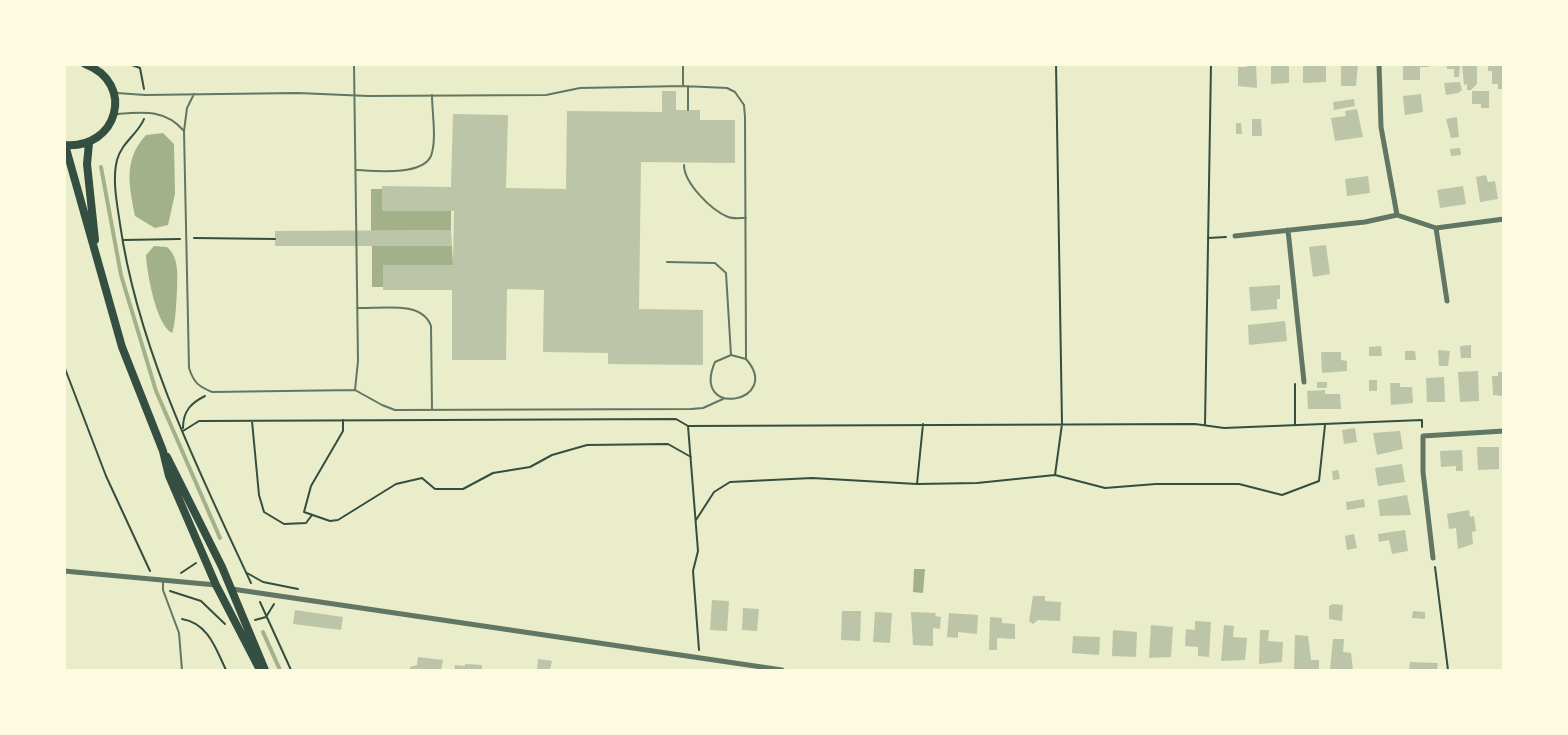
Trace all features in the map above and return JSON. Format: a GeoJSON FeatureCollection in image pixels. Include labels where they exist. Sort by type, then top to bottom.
{"type":"FeatureCollection","features":[{"type":"Feature","properties":{"kind":"main road"},"geometry":{"type":"LineString","coordinates":[[85,64],[103,74],[114,93],[114,114],[109,128],[89,143],[65,145],[122,346],[163,451],[169,476],[216,585],[260,670]]}},
{"type":"Feature","properties":{"kind":"main road"},"geometry":{"type":"LineString","coordinates":[[89,143],[87,164],[95,245]]}},
{"type":"Feature","properties":{"kind":"main road"},"geometry":{"type":"LineString","coordinates":[[163,451],[176,472],[222,567],[247,622],[265,670]]}},
{"type":"Feature","properties":{"kind":"street"},"geometry":{"type":"LineString","coordinates":[[1379,64],[1381,127],[1397,215]]}},
{"type":"Feature","properties":{"kind":"street"},"geometry":{"type":"LineString","coordinates":[[1235,236],[1365,222],[1397,215],[1436,228],[1503,219]]}},
{"type":"Feature","properties":{"kind":"street"},"geometry":{"type":"LineString","coordinates":[[1436,228],[1447,301]]}},
{"type":"Feature","properties":{"kind":"street"},"geometry":{"type":"LineString","coordinates":[[1288,230],[1304,382]]}},
{"type":"Feature","properties":{"kind":"street"},"geometry":{"type":"LineString","coordinates":[[1434,558],[1423,472],[1422,436],[1503,431]]}},
{"type":"Feature","properties":{"kind":"street"},"geometry":{"type":"LineString","coordinates":[[64,571],[216,585]]}},
{"type":"Feature","properties":{"kind":"street"},"geometry":{"type":"LineString","coordinates":[[232,589],[700,660],[782,670]]}},
{"type":"Feature","properties":{"kind":"lane"},"geometry":{"type":"LineString","coordinates":[[354,64],[353,94],[357,170],[356,390]]}},
{"type":"Feature","properties":{"kind":"lane"},"geometry":{"type":"LineString","coordinates":[[683,64],[683,86]]}},
{"type":"Feature","properties":{"kind":"lane"},"geometry":{"type":"LineString","coordinates":[[688,86],[688,110]]}},
{"type":"Feature","properties":{"kind":"lane"},"geometry":{"type":"LineString","coordinates":[[114,93],[432,96],[546,95],[588,87],[727,88],[735,92],[744,105],[746,359]]}},
{"type":"Feature","properties":{"kind":"lane"},"geometry":{"type":"LineString","coordinates":[[194,94],[187,108],[184,131],[189,368],[193,382],[212,392],[356,390],[395,410],[691,409],[703,408],[723,399],[737,400],[749,393],[755,381],[753,367],[746,359],[731,355],[715,362],[710,376],[713,390],[723,399]]}},
{"type":"Feature","properties":{"kind":"lane"},"geometry":{"type":"LineString","coordinates":[[357,170],[408,170],[423,165],[430,157],[432,143],[432,96]]}},
{"type":"Feature","properties":{"kind":"lane"},"geometry":{"type":"LineString","coordinates":[[114,114],[145,112],[169,116],[184,131]]}},
{"type":"Feature","properties":{"kind":"lane"},"geometry":{"type":"LineString","coordinates":[[684,165],[688,183],[719,212],[729,218],[746,218]]}},
{"type":"Feature","properties":{"kind":"lane"},"geometry":{"type":"LineString","coordinates":[[667,262],[715,263],[726,273],[731,355]]}},
{"type":"Feature","properties":{"kind":"lane"},"geometry":{"type":"LineString","coordinates":[[357,308],[415,309],[429,318],[432,326],[432,410]]}},
{"type":"Feature","properties":{"kind":"lane"},"geometry":{"type":"LineString","coordinates":[[163,579],[163,590],[179,633],[182,670]]}},
{"type":"Feature","properties":{"kind":"path"},"geometry":{"type":"LineString","coordinates":[[129,64],[140,68],[144,78],[144,95]]}},
{"type":"Feature","properties":{"kind":"path"},"geometry":{"type":"LineString","coordinates":[[140,68],[144,64]]}},
{"type":"Feature","properties":{"kind":"path"},"geometry":{"type":"LineString","coordinates":[[1055,475],[1062,424],[1056,64]]}},
{"type":"Feature","properties":{"kind":"path"},"geometry":{"type":"LineString","coordinates":[[1205,425],[1211,64]]}},
{"type":"Feature","properties":{"kind":"path"},"geometry":{"type":"LineString","coordinates":[[145,112],[144,120],[129,137],[117,160],[116,193],[123,240],[143,322],[183,430],[291,670]]}},
{"type":"Feature","properties":{"kind":"path"},"geometry":{"type":"LineString","coordinates":[[1208,238],[1235,236]]}},
{"type":"Feature","properties":{"kind":"path"},"geometry":{"type":"LineString","coordinates":[[123,240],[274,239]]}},
{"type":"Feature","properties":{"kind":"path"},"geometry":{"type":"LineString","coordinates":[[64,366],[106,476],[153,578]]}},
{"type":"Feature","properties":{"kind":"path"},"geometry":{"type":"LineString","coordinates":[[1295,425],[1294,384],[1304,382]]}},
{"type":"Feature","properties":{"kind":"path"},"geometry":{"type":"LineString","coordinates":[[183,430],[186,411],[194,401],[212,392]]}},
{"type":"Feature","properties":{"kind":"path"},"geometry":{"type":"LineString","coordinates":[[183,430],[198,421],[676,419],[688,426],[923,423],[1205,425],[1224,428],[1422,420],[1422,436]]}},
{"type":"Feature","properties":{"kind":"path"},"geometry":{"type":"LineString","coordinates":[[343,420],[343,431],[311,486],[304,512],[335,521],[396,484],[424,478],[435,489],[463,489],[493,473],[530,467],[552,455],[587,445],[668,444],[691,457]]}},
{"type":"Feature","properties":{"kind":"path"},"geometry":{"type":"LineString","coordinates":[[252,421],[259,495],[264,512],[284,524],[306,523],[312,515]]}},
{"type":"Feature","properties":{"kind":"path"},"geometry":{"type":"LineString","coordinates":[[917,484],[923,423]]}},
{"type":"Feature","properties":{"kind":"path"},"geometry":{"type":"LineString","coordinates":[[696,520],[714,492],[730,482],[812,478],[917,484],[977,483],[1055,475],[1105,488],[1156,484],[1198,486],[1239,484],[1282,495],[1319,482],[1325,424]]}},
{"type":"Feature","properties":{"kind":"path"},"geometry":{"type":"LineString","coordinates":[[688,426],[698,551],[693,571],[700,660]]}},
{"type":"Feature","properties":{"kind":"path"},"geometry":{"type":"LineString","coordinates":[[172,580],[205,558]]}},
{"type":"Feature","properties":{"kind":"path"},"geometry":{"type":"LineString","coordinates":[[1434,558],[1448,670]]}},
{"type":"Feature","properties":{"kind":"path"},"geometry":{"type":"LineString","coordinates":[[247,573],[263,582],[292,586],[305,592],[310,601]]}},
{"type":"Feature","properties":{"kind":"path"},"geometry":{"type":"LineString","coordinates":[[163,590],[201,601],[223,623],[234,622]]}},
{"type":"Feature","properties":{"kind":"path"},"geometry":{"type":"LineString","coordinates":[[266,617],[268,610],[284,597]]}},
{"type":"Feature","properties":{"kind":"path"},"geometry":{"type":"LineString","coordinates":[[173,618],[192,621],[211,637],[226,670]]}},
{"type":"Feature","properties":{"kind":"shaded area"},"geometry":{"type":"Polygon","coordinates":[[[163,133],[174,144],[175,194],[168,225],[155,228],[135,216],[130,173],[134,154],[146,135],[163,133]]]}},
{"type":"Feature","properties":{"kind":"shaded area"},"geometry":{"type":"Polygon","coordinates":[[[371,189],[382,189],[382,211],[451,211],[451,230],[371,231],[371,189]]]}},
{"type":"Feature","properties":{"kind":"shaded area"},"geometry":{"type":"Polygon","coordinates":[[[154,246],[167,247],[176,263],[175,322],[172,333],[161,320],[150,285],[146,255],[154,246]]]}},
{"type":"Feature","properties":{"kind":"shaded area"},"geometry":{"type":"Polygon","coordinates":[[[372,246],[452,246],[453,265],[383,265],[383,287],[372,287],[372,246]]]}},
{"type":"Feature","properties":{"kind":"shaded area"},"geometry":{"type":"Polygon","coordinates":[[[914,569],[925,569],[923,593],[913,592],[914,569]]]}},
{"type":"Feature","properties":{"kind":"building"},"geometry":{"type":"Polygon","coordinates":[[[1247,64],[1256,64],[1257,88],[1238,86],[1238,67],[1247,67],[1247,64]]]}},
{"type":"Feature","properties":{"kind":"building"},"geometry":{"type":"Polygon","coordinates":[[[1271,64],[1289,64],[1289,83],[1271,84],[1271,64]]]}},
{"type":"Feature","properties":{"kind":"building"},"geometry":{"type":"Polygon","coordinates":[[[1303,64],[1326,64],[1326,82],[1303,83],[1303,64]]]}},
{"type":"Feature","properties":{"kind":"building"},"geometry":{"type":"Polygon","coordinates":[[[1341,64],[1358,64],[1356,86],[1341,86],[1341,64]]]}},
{"type":"Feature","properties":{"kind":"building"},"geometry":{"type":"Polygon","coordinates":[[[1403,64],[1429,64],[1429,67],[1420,67],[1420,80],[1403,80],[1403,64]]]}},
{"type":"Feature","properties":{"kind":"building"},"geometry":{"type":"Polygon","coordinates":[[[1447,64],[1460,64],[1459,77],[1454,77],[1454,69],[1447,69],[1447,64]]]}},
{"type":"Feature","properties":{"kind":"building"},"geometry":{"type":"Polygon","coordinates":[[[1462,64],[1477,64],[1477,84],[1471,90],[1467,90],[1467,84],[1464,85],[1462,64]]]}},
{"type":"Feature","properties":{"kind":"building"},"geometry":{"type":"Polygon","coordinates":[[[1488,64],[1503,64],[1502,89],[1498,89],[1498,84],[1492,84],[1492,71],[1488,71],[1488,64]]]}},
{"type":"Feature","properties":{"kind":"building"},"geometry":{"type":"Polygon","coordinates":[[[1460,82],[1462,90],[1446,95],[1444,83],[1460,82]]]}},
{"type":"Feature","properties":{"kind":"building"},"geometry":{"type":"Polygon","coordinates":[[[662,91],[676,91],[676,110],[700,110],[700,120],[735,120],[735,163],[641,162],[639,309],[703,310],[703,365],[608,364],[608,353],[543,352],[544,290],[507,289],[506,360],[452,360],[452,290],[383,290],[383,265],[453,265],[454,211],[382,211],[382,186],[451,187],[453,114],[508,115],[506,188],[566,189],[567,111],[662,112],[662,91]]]}},
{"type":"Feature","properties":{"kind":"building"},"geometry":{"type":"Polygon","coordinates":[[[1472,91],[1489,91],[1489,108],[1481,108],[1481,104],[1472,104],[1472,91]]]}},
{"type":"Feature","properties":{"kind":"building"},"geometry":{"type":"Polygon","coordinates":[[[1421,94],[1423,112],[1405,115],[1403,96],[1421,94]]]}},
{"type":"Feature","properties":{"kind":"building"},"geometry":{"type":"Polygon","coordinates":[[[1354,99],[1355,106],[1334,110],[1333,102],[1354,99]]]}},
{"type":"Feature","properties":{"kind":"building"},"geometry":{"type":"Polygon","coordinates":[[[1357,109],[1363,137],[1335,141],[1331,118],[1346,116],[1345,111],[1357,109]]]}},
{"type":"Feature","properties":{"kind":"building"},"geometry":{"type":"Polygon","coordinates":[[[1457,117],[1459,137],[1451,138],[1446,119],[1457,117]]]}},
{"type":"Feature","properties":{"kind":"building"},"geometry":{"type":"Polygon","coordinates":[[[1252,119],[1261,119],[1262,136],[1252,136],[1252,119]]]}},
{"type":"Feature","properties":{"kind":"building"},"geometry":{"type":"Polygon","coordinates":[[[1236,123],[1241,123],[1242,134],[1236,134],[1236,123]]]}},
{"type":"Feature","properties":{"kind":"building"},"geometry":{"type":"Polygon","coordinates":[[[1460,148],[1461,155],[1451,156],[1450,149],[1460,148]]]}},
{"type":"Feature","properties":{"kind":"building"},"geometry":{"type":"Polygon","coordinates":[[[1486,175],[1488,182],[1495,181],[1498,199],[1480,202],[1476,177],[1486,175]]]}},
{"type":"Feature","properties":{"kind":"building"},"geometry":{"type":"Polygon","coordinates":[[[1368,176],[1370,193],[1347,196],[1345,179],[1368,176]]]}},
{"type":"Feature","properties":{"kind":"building"},"geometry":{"type":"Polygon","coordinates":[[[1463,186],[1466,204],[1440,208],[1437,190],[1463,186]]]}},
{"type":"Feature","properties":{"kind":"building"},"geometry":{"type":"Polygon","coordinates":[[[451,230],[452,246],[275,246],[275,231],[451,230]]]}},
{"type":"Feature","properties":{"kind":"building"},"geometry":{"type":"Polygon","coordinates":[[[1326,245],[1330,274],[1313,277],[1309,247],[1326,245]]]}},
{"type":"Feature","properties":{"kind":"building"},"geometry":{"type":"Polygon","coordinates":[[[1280,285],[1277,309],[1251,311],[1249,287],[1280,285]]]}},
{"type":"Feature","properties":{"kind":"building"},"geometry":{"type":"Polygon","coordinates":[[[1285,321],[1287,341],[1249,345],[1248,325],[1285,321]]]}},
{"type":"Feature","properties":{"kind":"building"},"geometry":{"type":"Polygon","coordinates":[[[1471,345],[1471,358],[1461,358],[1460,346],[1471,345]]]}},
{"type":"Feature","properties":{"kind":"building"},"geometry":{"type":"Polygon","coordinates":[[[1381,346],[1382,356],[1369,356],[1369,347],[1381,346]]]}},
{"type":"Feature","properties":{"kind":"building"},"geometry":{"type":"Polygon","coordinates":[[[1438,350],[1450,351],[1448,366],[1439,366],[1438,350]]]}},
{"type":"Feature","properties":{"kind":"building"},"geometry":{"type":"Polygon","coordinates":[[[1405,351],[1415,351],[1416,360],[1405,360],[1405,351]]]}},
{"type":"Feature","properties":{"kind":"building"},"geometry":{"type":"Polygon","coordinates":[[[1321,352],[1341,352],[1341,360],[1347,361],[1347,371],[1322,373],[1321,352]]]}},
{"type":"Feature","properties":{"kind":"building"},"geometry":{"type":"Polygon","coordinates":[[[1478,371],[1479,401],[1460,402],[1458,372],[1478,371]]]}},
{"type":"Feature","properties":{"kind":"building"},"geometry":{"type":"Polygon","coordinates":[[[1498,372],[1503,372],[1503,396],[1493,395],[1492,376],[1498,376],[1498,372]]]}},
{"type":"Feature","properties":{"kind":"building"},"geometry":{"type":"Polygon","coordinates":[[[1444,377],[1445,402],[1427,402],[1426,378],[1444,377]]]}},
{"type":"Feature","properties":{"kind":"building"},"geometry":{"type":"Polygon","coordinates":[[[1369,380],[1377,380],[1377,391],[1369,391],[1369,380]]]}},
{"type":"Feature","properties":{"kind":"building"},"geometry":{"type":"Polygon","coordinates":[[[1317,382],[1327,382],[1327,388],[1317,388],[1317,382]]]}},
{"type":"Feature","properties":{"kind":"building"},"geometry":{"type":"Polygon","coordinates":[[[1390,383],[1400,383],[1400,387],[1412,387],[1413,403],[1391,405],[1390,383]]]}},
{"type":"Feature","properties":{"kind":"building"},"geometry":{"type":"Polygon","coordinates":[[[1325,390],[1325,394],[1340,394],[1341,409],[1308,409],[1307,391],[1325,390]]]}},
{"type":"Feature","properties":{"kind":"building"},"geometry":{"type":"Polygon","coordinates":[[[1355,428],[1357,442],[1344,444],[1342,430],[1355,428]]]}},
{"type":"Feature","properties":{"kind":"building"},"geometry":{"type":"Polygon","coordinates":[[[1400,431],[1403,449],[1377,455],[1373,433],[1400,431]]]}},
{"type":"Feature","properties":{"kind":"building"},"geometry":{"type":"Polygon","coordinates":[[[1477,447],[1499,447],[1499,469],[1478,470],[1477,447]]]}},
{"type":"Feature","properties":{"kind":"building"},"geometry":{"type":"Polygon","coordinates":[[[1462,450],[1463,471],[1456,471],[1456,466],[1441,467],[1440,451],[1462,450]]]}},
{"type":"Feature","properties":{"kind":"building"},"geometry":{"type":"Polygon","coordinates":[[[1402,464],[1405,482],[1378,486],[1375,468],[1402,464]]]}},
{"type":"Feature","properties":{"kind":"building"},"geometry":{"type":"Polygon","coordinates":[[[1338,470],[1340,479],[1333,480],[1332,471],[1338,470]]]}},
{"type":"Feature","properties":{"kind":"building"},"geometry":{"type":"Polygon","coordinates":[[[1407,495],[1411,515],[1380,516],[1378,500],[1407,495]]]}},
{"type":"Feature","properties":{"kind":"building"},"geometry":{"type":"Polygon","coordinates":[[[1364,499],[1365,507],[1347,510],[1346,502],[1364,499]]]}},
{"type":"Feature","properties":{"kind":"building"},"geometry":{"type":"Polygon","coordinates":[[[1469,510],[1470,517],[1474,516],[1476,531],[1472,532],[1473,544],[1458,549],[1456,528],[1449,529],[1447,514],[1469,510]]]}},
{"type":"Feature","properties":{"kind":"building"},"geometry":{"type":"Polygon","coordinates":[[[1405,530],[1408,551],[1392,554],[1389,540],[1379,542],[1378,534],[1405,530]]]}},
{"type":"Feature","properties":{"kind":"building"},"geometry":{"type":"Polygon","coordinates":[[[1354,534],[1357,548],[1347,550],[1345,536],[1354,534]]]}},
{"type":"Feature","properties":{"kind":"building"},"geometry":{"type":"Polygon","coordinates":[[[1033,596],[1045,596],[1045,601],[1061,602],[1060,621],[1038,620],[1033,624],[1029,621],[1033,596]]]}},
{"type":"Feature","properties":{"kind":"building"},"geometry":{"type":"Polygon","coordinates":[[[712,600],[729,601],[727,631],[710,630],[712,600]]]}},
{"type":"Feature","properties":{"kind":"building"},"geometry":{"type":"Polygon","coordinates":[[[1343,605],[1342,621],[1329,619],[1329,606],[1343,605]]]}},
{"type":"Feature","properties":{"kind":"building"},"geometry":{"type":"Polygon","coordinates":[[[743,608],[759,609],[757,631],[742,630],[743,608]]]}},
{"type":"Feature","properties":{"kind":"building"},"geometry":{"type":"Polygon","coordinates":[[[295,610],[343,617],[341,630],[293,624],[295,610]]]}},
{"type":"Feature","properties":{"kind":"building"},"geometry":{"type":"Polygon","coordinates":[[[842,611],[861,611],[860,641],[841,640],[842,611]]]}},
{"type":"Feature","properties":{"kind":"building"},"geometry":{"type":"Polygon","coordinates":[[[1413,611],[1425,612],[1425,619],[1412,618],[1413,611]]]}},
{"type":"Feature","properties":{"kind":"building"},"geometry":{"type":"Polygon","coordinates":[[[875,612],[892,613],[890,643],[873,642],[875,612]]]}},
{"type":"Feature","properties":{"kind":"building"},"geometry":{"type":"Polygon","coordinates":[[[911,612],[936,613],[935,616],[941,617],[940,629],[933,628],[933,646],[913,645],[911,612]]]}},
{"type":"Feature","properties":{"kind":"building"},"geometry":{"type":"Polygon","coordinates":[[[949,613],[978,615],[977,634],[958,632],[958,638],[947,637],[949,613]]]}},
{"type":"Feature","properties":{"kind":"building"},"geometry":{"type":"Polygon","coordinates":[[[990,617],[1002,618],[1002,623],[1015,624],[1015,639],[997,638],[997,650],[989,650],[990,617]]]}},
{"type":"Feature","properties":{"kind":"building"},"geometry":{"type":"Polygon","coordinates":[[[1195,621],[1211,622],[1209,657],[1198,656],[1198,647],[1185,646],[1186,629],[1195,630],[1195,621]]]}},
{"type":"Feature","properties":{"kind":"building"},"geometry":{"type":"Polygon","coordinates":[[[1151,625],[1173,627],[1171,657],[1149,658],[1151,625]]]}},
{"type":"Feature","properties":{"kind":"building"},"geometry":{"type":"Polygon","coordinates":[[[1224,625],[1234,626],[1233,637],[1247,638],[1245,660],[1221,661],[1224,625]]]}},
{"type":"Feature","properties":{"kind":"building"},"geometry":{"type":"Polygon","coordinates":[[[1113,630],[1137,632],[1136,657],[1112,656],[1113,630]]]}},
{"type":"Feature","properties":{"kind":"building"},"geometry":{"type":"Polygon","coordinates":[[[1260,630],[1269,630],[1268,641],[1283,642],[1282,662],[1259,664],[1260,630]]]}},
{"type":"Feature","properties":{"kind":"building"},"geometry":{"type":"Polygon","coordinates":[[[1295,635],[1308,636],[1311,660],[1319,660],[1319,670],[1294,670],[1295,635]]]}},
{"type":"Feature","properties":{"kind":"building"},"geometry":{"type":"Polygon","coordinates":[[[1073,636],[1100,637],[1099,655],[1072,653],[1073,636]]]}},
{"type":"Feature","properties":{"kind":"building"},"geometry":{"type":"Polygon","coordinates":[[[1333,639],[1344,639],[1343,652],[1351,653],[1353,670],[1330,670],[1333,639]]]}},
{"type":"Feature","properties":{"kind":"building"},"geometry":{"type":"Polygon","coordinates":[[[418,657],[443,660],[441,670],[410,670],[410,667],[417,665],[418,657]]]}},
{"type":"Feature","properties":{"kind":"building"},"geometry":{"type":"Polygon","coordinates":[[[538,659],[552,661],[550,670],[537,670],[538,659]]]}},
{"type":"Feature","properties":{"kind":"building"},"geometry":{"type":"Polygon","coordinates":[[[1410,662],[1438,663],[1437,670],[1409,670],[1410,662]]]}},
{"type":"Feature","properties":{"kind":"building"},"geometry":{"type":"Polygon","coordinates":[[[465,664],[482,665],[482,670],[454,670],[455,665],[465,666],[465,664]]]}},
{"type":"Feature","properties":{"kind":"waterway"},"geometry":{"type":"LineString","coordinates":[[101,167],[121,275],[156,391],[220,538]]}},
{"type":"Feature","properties":{"kind":"waterway"},"geometry":{"type":"LineString","coordinates":[[263,632],[280,670]]}}]}
